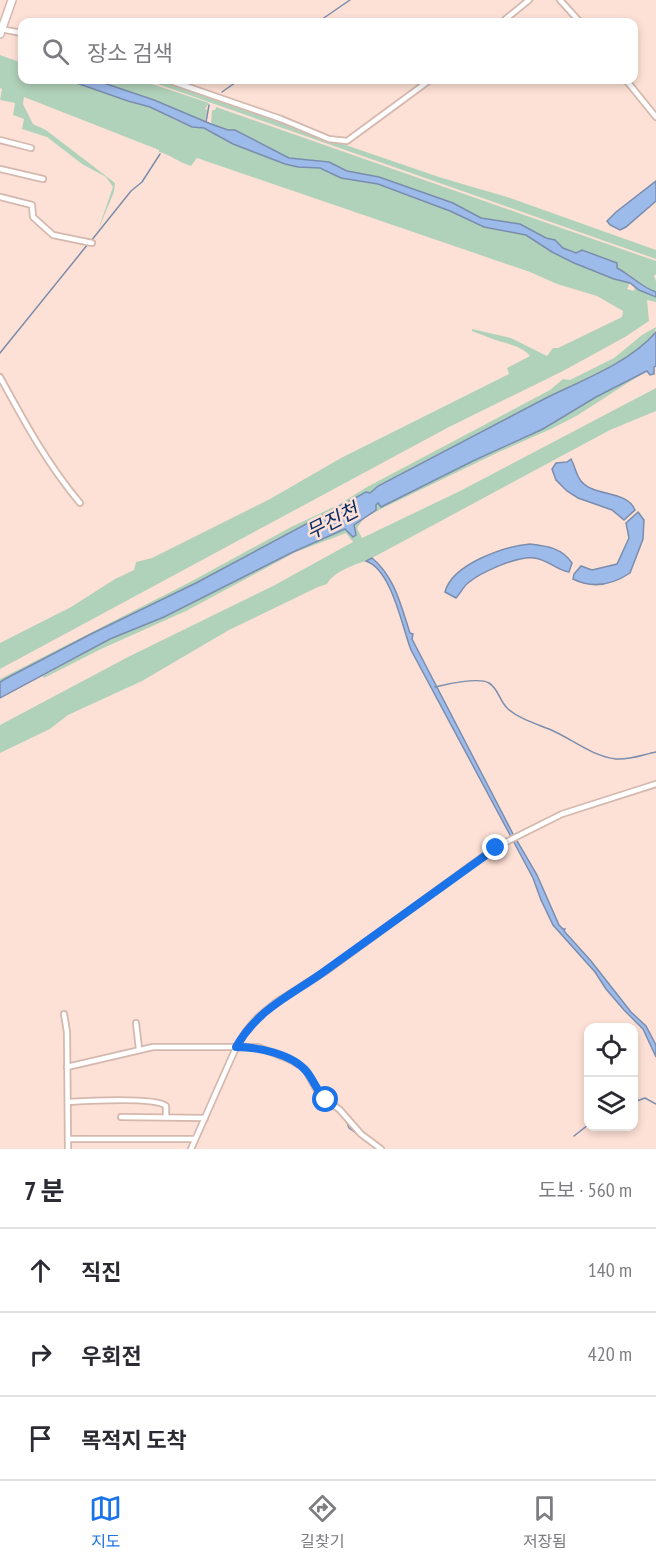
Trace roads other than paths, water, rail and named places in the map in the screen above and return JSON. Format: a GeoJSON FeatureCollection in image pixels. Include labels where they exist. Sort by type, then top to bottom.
{"type":"FeatureCollection","features":[{"type":"Feature","properties":{"kind":"main road"},"geometry":{"type":"LineString","coordinates":[[1,31],[12,0]]}},
{"type":"Feature","properties":{"kind":"street"},"geometry":{"type":"LineString","coordinates":[[507,18],[529,0]]}},
{"type":"Feature","properties":{"kind":"street"},"geometry":{"type":"LineString","coordinates":[[560,0],[576,18]]}},
{"type":"Feature","properties":{"kind":"street"},"geometry":{"type":"LineString","coordinates":[[1,31],[18,33]]}},
{"type":"Feature","properties":{"kind":"street"},"geometry":{"type":"LineString","coordinates":[[180,84],[281,119],[329,139],[347,141],[425,84]]}},
{"type":"Feature","properties":{"kind":"street"},"geometry":{"type":"LineString","coordinates":[[629,84],[656,117]]}},
{"type":"Feature","properties":{"kind":"street"},"geometry":{"type":"LineString","coordinates":[[0,140],[31,148]]}},
{"type":"Feature","properties":{"kind":"street"},"geometry":{"type":"LineString","coordinates":[[0,169],[43,179]]}},
{"type":"Feature","properties":{"kind":"street"},"geometry":{"type":"LineString","coordinates":[[0,197],[32,205],[33,217],[53,235],[90,242]]}},
{"type":"Feature","properties":{"kind":"street"},"geometry":{"type":"LineString","coordinates":[[0,377],[41,451],[63,483],[80,502]]}},
{"type":"Feature","properties":{"kind":"street"},"geometry":{"type":"LineString","coordinates":[[191,1149],[236,1047],[258,1017],[326,971],[496,848],[562,814],[656,784]]}},
{"type":"Feature","properties":{"kind":"street"},"geometry":{"type":"LineString","coordinates":[[64,1014],[67,1032],[68,1149]]}},
{"type":"Feature","properties":{"kind":"street"},"geometry":{"type":"LineString","coordinates":[[136,1023],[139,1049]]}},
{"type":"Feature","properties":{"kind":"street"},"geometry":{"type":"LineString","coordinates":[[67,1067],[153,1047],[258,1047],[300,1065],[309,1074],[319,1094],[340,1110],[362,1134],[381,1149]]}},
{"type":"Feature","properties":{"kind":"street"},"geometry":{"type":"LineString","coordinates":[[68,1102],[161,1103],[166,1106],[166,1117]]}},
{"type":"Feature","properties":{"kind":"street"},"geometry":{"type":"LineString","coordinates":[[121,1117],[205,1118]]}},
{"type":"Feature","properties":{"kind":"street"},"geometry":{"type":"LineString","coordinates":[[68,1140],[195,1139]]}},
{"type":"Feature","properties":{"kind":"water"},"geometry":{"type":"Polygon","coordinates":[[[79,84],[107,84],[154,100],[211,124],[235,130],[289,158],[329,162],[347,171],[379,177],[453,203],[481,218],[520,224],[546,238],[555,240],[563,248],[576,253],[582,250],[617,263],[617,268],[656,292],[656,297],[639,290],[630,283],[574,263],[526,235],[484,227],[450,211],[378,184],[341,178],[320,168],[285,164],[233,144],[204,128],[192,127],[150,107],[79,84]]]}},
{"type":"Feature","properties":{"kind":"water"},"geometry":{"type":"Polygon","coordinates":[[[656,181],[656,201],[626,227],[620,230],[610,225],[607,221],[616,212],[656,181]]]}},
{"type":"Feature","properties":{"kind":"water","name":"무진천"},"geometry":{"type":"Polygon","coordinates":[[[656,332],[654,374],[650,375],[647,371],[596,397],[543,429],[381,507],[378,503],[376,510],[354,525],[356,535],[353,537],[345,529],[291,553],[164,617],[110,639],[0,698],[0,682],[5,679],[196,583],[366,492],[370,493],[378,486],[546,398],[605,370],[633,353],[656,332]]]}},
{"type":"Feature","properties":{"kind":"water"},"geometry":{"type":"Polygon","coordinates":[[[571,459],[579,479],[587,486],[625,499],[635,510],[624,520],[612,510],[578,498],[567,491],[556,480],[552,469],[556,463],[567,462],[571,459]]]}},
{"type":"Feature","properties":{"kind":"water"},"geometry":{"type":"Polygon","coordinates":[[[638,512],[644,520],[643,539],[630,573],[609,583],[595,585],[573,579],[581,566],[592,570],[617,564],[629,538],[626,523],[638,512]]]}},
{"type":"Feature","properties":{"kind":"water"},"geometry":{"type":"Polygon","coordinates":[[[530,544],[548,547],[564,554],[572,563],[569,572],[539,559],[527,558],[509,562],[481,574],[466,585],[456,598],[445,592],[450,582],[468,565],[507,548],[530,544]]]}},
{"type":"Feature","properties":{"kind":"water"},"geometry":{"type":"Polygon","coordinates":[[[372,558],[392,583],[410,633],[413,634],[412,639],[513,834],[537,875],[559,925],[565,929],[564,931],[631,1012],[646,1026],[656,1045],[656,1057],[643,1029],[624,1010],[595,972],[553,925],[533,878],[411,650],[395,600],[383,575],[375,566],[366,561],[372,558]]]}},
{"type":"Feature","properties":{"kind":"waterway"},"geometry":{"type":"LineString","coordinates":[[324,18],[350,0]]}},
{"type":"Feature","properties":{"kind":"waterway"},"geometry":{"type":"LineString","coordinates":[[222,92],[233,84]]}},
{"type":"Feature","properties":{"kind":"waterway"},"geometry":{"type":"LineString","coordinates":[[206,122],[209,105]]}},
{"type":"Feature","properties":{"kind":"waterway"},"geometry":{"type":"LineString","coordinates":[[91,241],[131,191],[142,182],[160,154]]}},
{"type":"Feature","properties":{"kind":"waterway"},"geometry":{"type":"LineString","coordinates":[[0,353],[88,244]]}},
{"type":"Feature","properties":{"kind":"waterway"},"geometry":{"type":"LineString","coordinates":[[435,687],[484,681],[492,686],[505,706],[513,712],[598,754],[621,759],[656,752]]}},
{"type":"Feature","properties":{"kind":"waterway"},"geometry":{"type":"LineString","coordinates":[[282,1059],[294,1065]]}},
{"type":"Feature","properties":{"kind":"waterway"},"geometry":{"type":"LineString","coordinates":[[314,1089],[319,1101],[335,1108]]}},
{"type":"Feature","properties":{"kind":"waterway"},"geometry":{"type":"LineString","coordinates":[[638,1101],[645,1098],[656,1104]]}},
{"type":"Feature","properties":{"kind":"waterway"},"geometry":{"type":"LineString","coordinates":[[346,1120],[349,1128],[363,1138]]}},
{"type":"Feature","properties":{"kind":"waterway"},"geometry":{"type":"LineString","coordinates":[[574,1136],[584,1128]]}}]}
